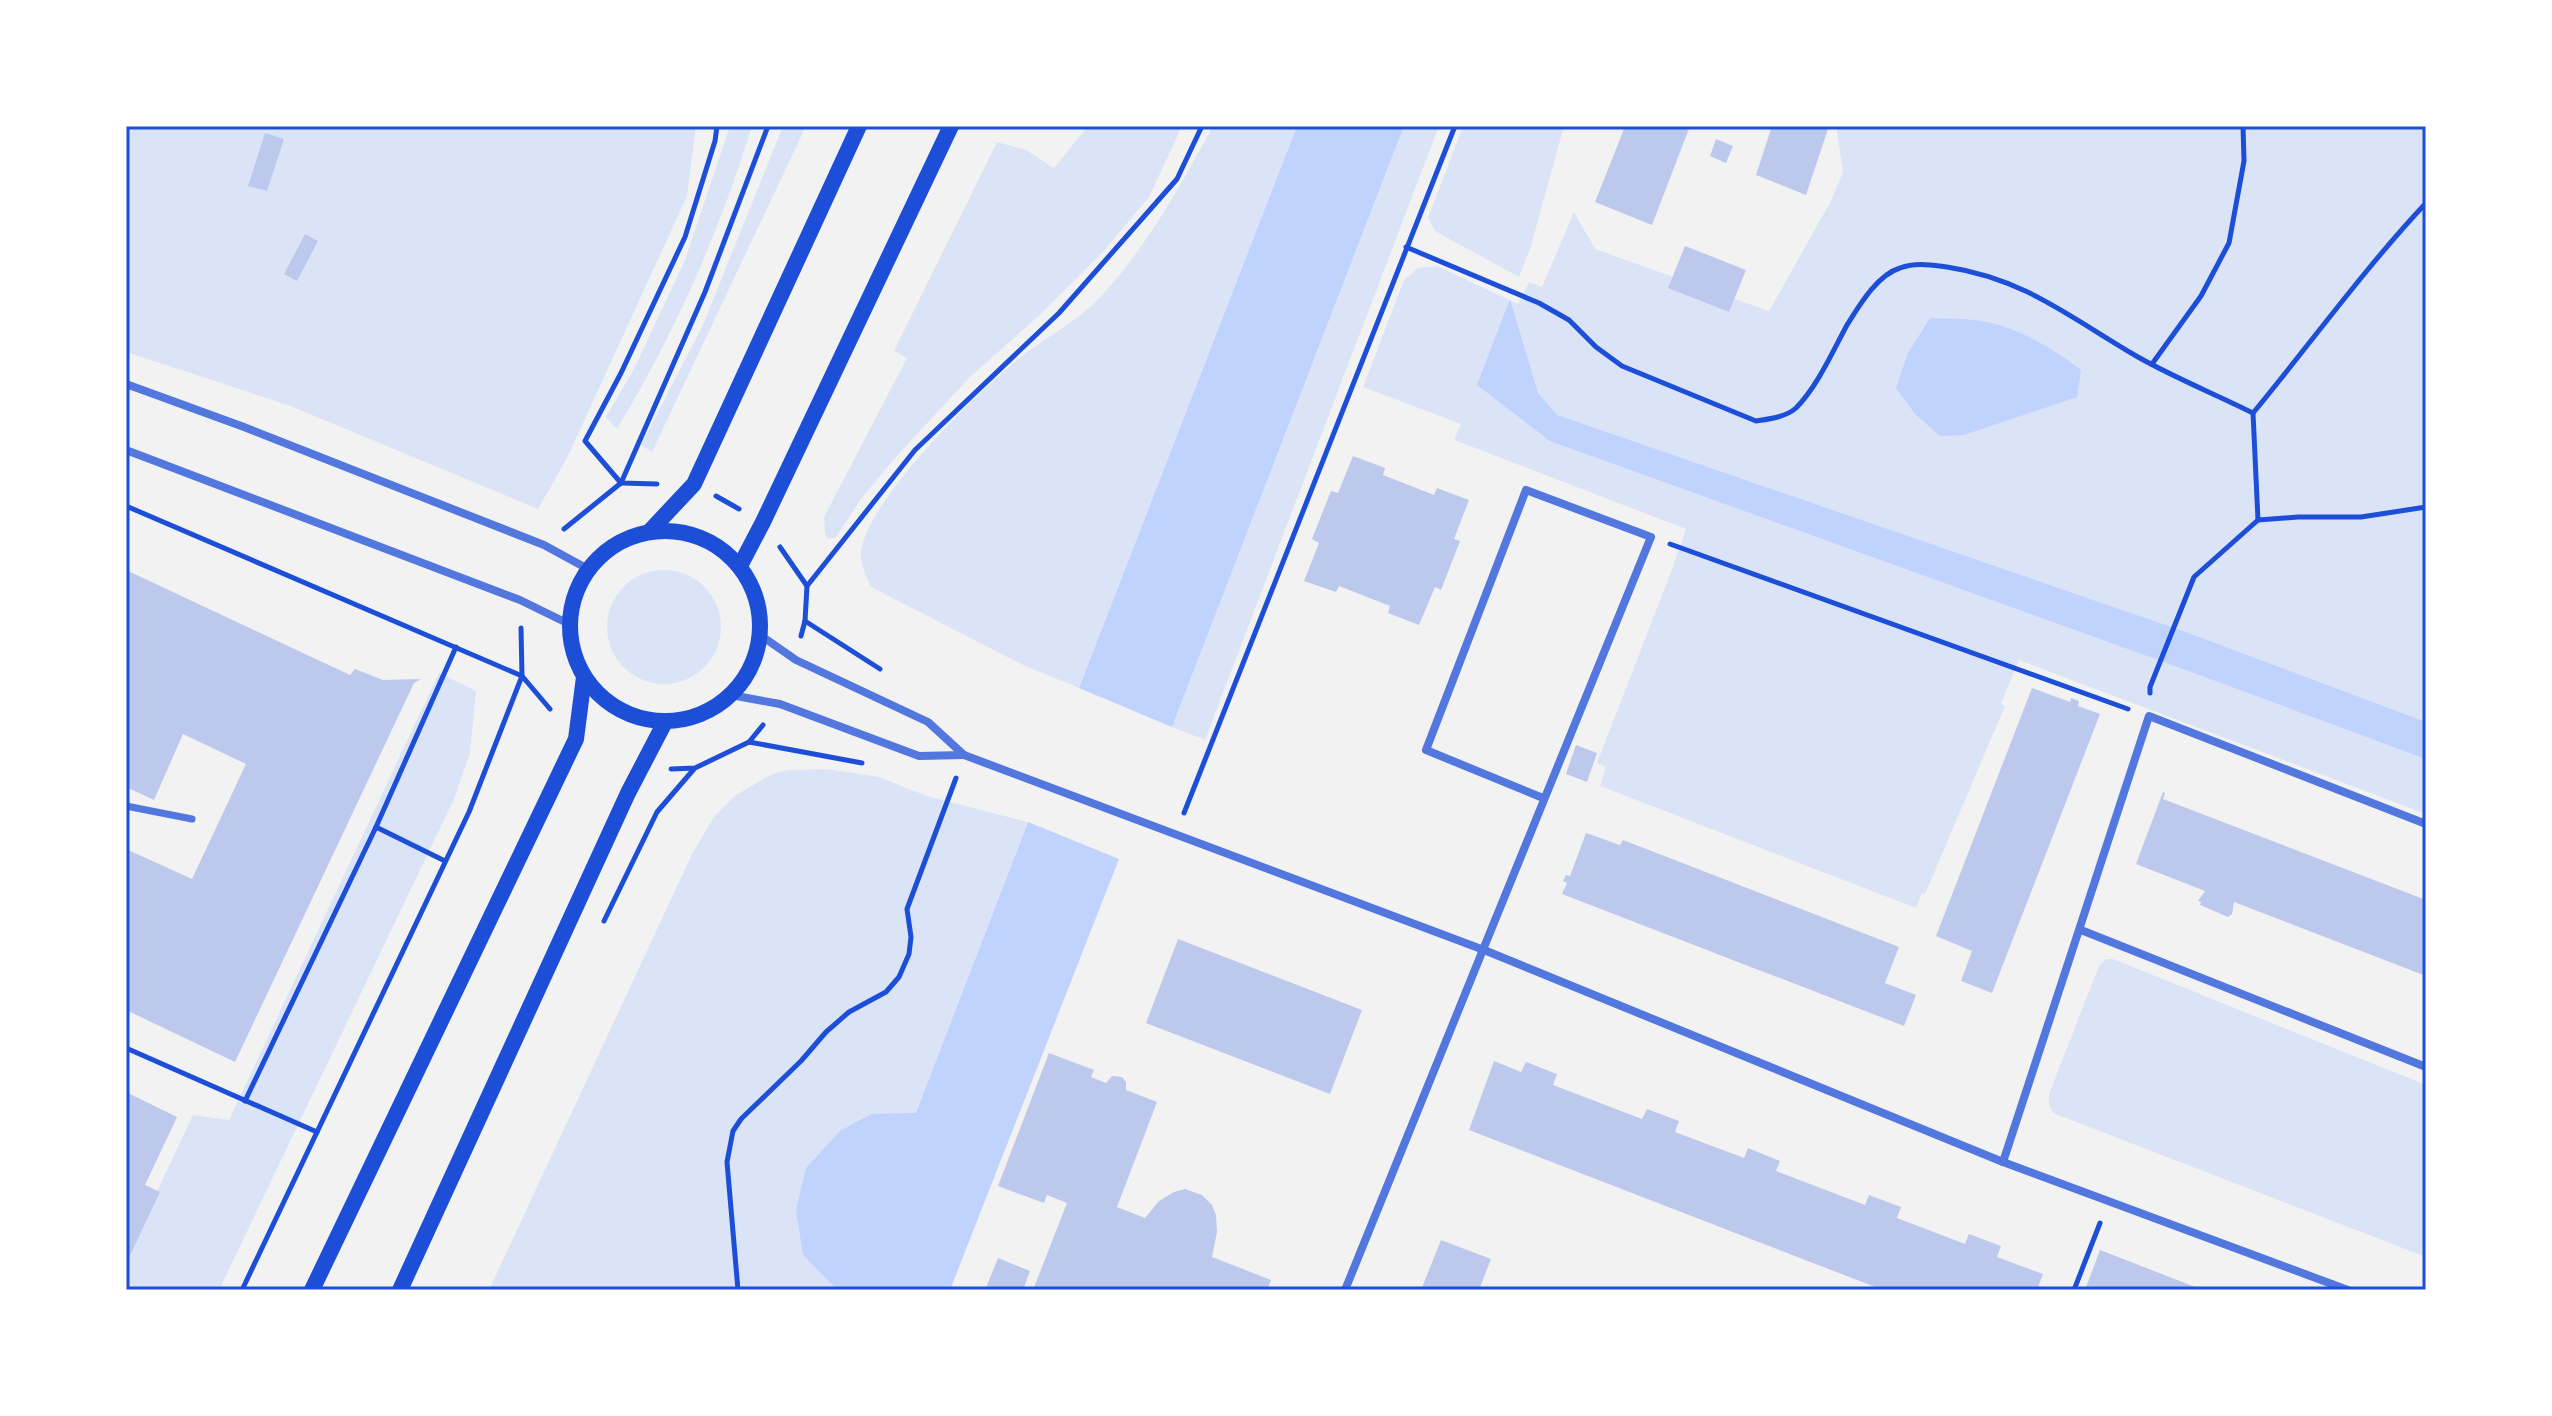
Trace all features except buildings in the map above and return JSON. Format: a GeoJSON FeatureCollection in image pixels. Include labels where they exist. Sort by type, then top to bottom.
{"type":"FeatureCollection","features":[{"type":"Feature","properties":{"kind":"main road"},"geometry":{"type":"LineString","coordinates":[[649,532],[694,484],[859,126]]}},
{"type":"Feature","properties":{"kind":"main road"},"geometry":{"type":"LineString","coordinates":[[740,566],[951,126]]}},
{"type":"Feature","properties":{"kind":"main road"},"geometry":{"type":"LineString","coordinates":[[649,532],[683,532],[714,544],[740,566],[756,599],[760,635],[751,668],[731,695],[711,710],[689,719],[665,722],[633,717],[605,701],[584,677],[573,652],[569,624],[574,595],[588,569],[606,551],[626,539],[649,532]]}},
{"type":"Feature","properties":{"kind":"main road"},"geometry":{"type":"LineString","coordinates":[[312,1290],[576,739],[584,677]]}},
{"type":"Feature","properties":{"kind":"main road"},"geometry":{"type":"LineString","coordinates":[[400,1290],[639,770],[665,722]]}},
{"type":"Feature","properties":{"kind":"street"},"geometry":{"type":"LineString","coordinates":[[126,384],[534,541],[588,569]]}},
{"type":"Feature","properties":{"kind":"street"},"geometry":{"type":"LineString","coordinates":[[126,450],[520,600],[569,624]]}},
{"type":"Feature","properties":{"kind":"street"},"geometry":{"type":"LineString","coordinates":[[1345,1290],[1651,537],[1526,490],[1426,750],[1543,798]]}},
{"type":"Feature","properties":{"kind":"street"},"geometry":{"type":"LineString","coordinates":[[760,635],[796,660],[928,722],[964,755]]}},
{"type":"Feature","properties":{"kind":"street"},"geometry":{"type":"LineString","coordinates":[[731,695],[780,704],[919,756],[964,755],[1176,833],[1484,950],[2003,1162],[2348,1290]]}},
{"type":"Feature","properties":{"kind":"street"},"geometry":{"type":"LineString","coordinates":[[2003,1162],[2149,716],[2426,824]]}},
{"type":"Feature","properties":{"kind":"street"},"geometry":{"type":"LineString","coordinates":[[126,806],[192,819]]}},
{"type":"Feature","properties":{"kind":"street"},"geometry":{"type":"LineString","coordinates":[[2081,930],[2426,1067]]}},
{"type":"Feature","properties":{"kind":"path"},"geometry":{"type":"LineString","coordinates":[[717,126],[685,237],[585,441],[621,483],[694,484],[763,522],[807,586],[915,450],[1059,313],[1177,179],[1202,126]]}},
{"type":"Feature","properties":{"kind":"path"},"geometry":{"type":"LineString","coordinates":[[621,483],[705,292],[768,126]]}},
{"type":"Feature","properties":{"kind":"path"},"geometry":{"type":"LineString","coordinates":[[1176,833],[1455,126]]}},
{"type":"Feature","properties":{"kind":"path"},"geometry":{"type":"LineString","coordinates":[[2152,364],[2201,296],[2229,243],[2244,161],[2243,126]]}},
{"type":"Feature","properties":{"kind":"path"},"geometry":{"type":"LineString","coordinates":[[2258,520],[2253,413],[2387,244],[2426,203]]}},
{"type":"Feature","properties":{"kind":"path"},"geometry":{"type":"LineString","coordinates":[[1406,247],[1539,303],[1569,320],[1596,347],[1622,366],[1756,421],[1776,418],[1795,409],[1878,283],[1896,268],[1920,263],[1972,271],[2014,284],[2056,305],[2152,364],[2253,413]]}},
{"type":"Feature","properties":{"kind":"path"},"geometry":{"type":"LineString","coordinates":[[126,506],[522,676],[469,812],[242,1290]]}},
{"type":"Feature","properties":{"kind":"path"},"geometry":{"type":"LineString","coordinates":[[2150,687],[2194,577],[2258,520],[2361,517],[2426,507]]}},
{"type":"Feature","properties":{"kind":"path"},"geometry":{"type":"LineString","coordinates":[[1651,537],[2149,716]]}},
{"type":"Feature","properties":{"kind":"path"},"geometry":{"type":"LineString","coordinates":[[245,1101],[376,827],[456,647]]}},
{"type":"Feature","properties":{"kind":"path"},"geometry":{"type":"LineString","coordinates":[[749,742],[862,763],[919,756]]}},
{"type":"Feature","properties":{"kind":"path"},"geometry":{"type":"LineString","coordinates":[[738,1290],[727,1162],[733,1131],[826,1032],[849,1012],[886,992],[899,977],[910,946],[907,909],[964,755]]}},
{"type":"Feature","properties":{"kind":"path"},"geometry":{"type":"LineString","coordinates":[[376,827],[445,861]]}},
{"type":"Feature","properties":{"kind":"path"},"geometry":{"type":"LineString","coordinates":[[126,1048],[317,1132]]}},
{"type":"Feature","properties":{"kind":"path"},"geometry":{"type":"LineString","coordinates":[[2074,1290],[2109,1200]]}},
{"type":"Feature","properties":{"kind":"shaded area"},"geometry":{"type":"Polygon","coordinates":[[[126,126],[696,126],[687,196],[568,456],[538,509],[288,405],[126,352],[126,126]]]}},
{"type":"Feature","properties":{"kind":"shaded area"},"geometry":{"type":"Polygon","coordinates":[[[730,126],[752,126],[725,204],[676,320],[617,429],[606,417],[634,369],[685,260],[730,126]]]}},
{"type":"Feature","properties":{"kind":"shaded area"},"geometry":{"type":"Polygon","coordinates":[[[783,126],[806,126],[652,452],[641,445],[703,325],[783,126]]]}},
{"type":"Feature","properties":{"kind":"shaded area"},"geometry":{"type":"Polygon","coordinates":[[[1088,126],[1182,126],[1149,197],[1103,252],[1044,311],[969,378],[894,459],[861,499],[836,537],[827,539],[824,517],[907,358],[894,351],[997,142],[1026,150],[1054,168],[1088,126]]]}},
{"type":"Feature","properties":{"kind":"shaded area"},"geometry":{"type":"Polygon","coordinates":[[[1213,126],[1297,126],[1079,688],[1023,665],[871,587],[862,565],[861,552],[868,530],[882,505],[903,476],[954,419],[1003,372],[1085,311],[1120,274],[1163,213],[1213,126]]]}},
{"type":"Feature","properties":{"kind":"shaded area"},"geometry":{"type":"Polygon","coordinates":[[[1404,126],[1439,126],[1205,740],[1172,727],[1404,126]]]}},
{"type":"Feature","properties":{"kind":"shaded area"},"geometry":{"type":"Polygon","coordinates":[[[1463,126],[1564,126],[1531,246],[1519,277],[1435,231],[1428,218],[1463,126]]]}},
{"type":"Feature","properties":{"kind":"shaded area"},"geometry":{"type":"Polygon","coordinates":[[[1836,126],[2426,126],[2426,814],[2019,660],[2001,704],[2005,706],[1925,894],[1922,893],[1916,908],[1600,786],[1606,767],[1597,763],[1686,529],[1454,440],[1461,424],[1363,387],[1404,280],[1418,268],[1437,266],[1518,304],[1529,282],[1542,287],[1574,212],[1595,249],[1769,311],[1831,201],[1843,172],[1836,126]]]}},
{"type":"Feature","properties":{"kind":"shaded area"},"geometry":{"type":"Polygon","coordinates":[[[664,570],[686,574],[704,587],[717,605],[721,627],[717,649],[704,667],[686,680],[664,684],[642,680],[624,667],[611,649],[607,627],[611,605],[624,587],[642,574],[664,570]]]}},
{"type":"Feature","properties":{"kind":"shaded area"},"geometry":{"type":"Polygon","coordinates":[[[439,673],[476,691],[470,753],[454,799],[219,1290],[126,1290],[126,1257],[193,1115],[229,1120],[439,673]]]}},
{"type":"Feature","properties":{"kind":"shaded area"},"geometry":{"type":"Polygon","coordinates":[[[827,769],[879,777],[927,796],[1028,822],[916,1114],[871,1114],[803,1255],[837,1290],[489,1290],[693,852],[714,817],[736,795],[772,774],[788,770],[827,769]]]}},
{"type":"Feature","properties":{"kind":"shaded area"},"geometry":{"type":"Polygon","coordinates":[[[2106,959],[2113,959],[2426,1085],[2426,1257],[2053,1113],[2049,1094],[2099,966],[2106,959]]]}},
{"type":"Feature","properties":{"kind":"water"},"geometry":{"type":"Polygon","coordinates":[[[1297,126],[1404,126],[1172,727],[1079,688],[1297,126]]]}},
{"type":"Feature","properties":{"kind":"water"},"geometry":{"type":"Polygon","coordinates":[[[1510,299],[1538,393],[1557,415],[2183,631],[2426,722],[2426,759],[1550,441],[1477,385],[1510,299]]]}},
{"type":"Feature","properties":{"kind":"water"},"geometry":{"type":"Polygon","coordinates":[[[1930,318],[1988,322],[2044,345],[2081,370],[2077,397],[1964,435],[1940,436],[1915,414],[1896,388],[1908,353],[1930,318]]]}},
{"type":"Feature","properties":{"kind":"water"},"geometry":{"type":"Polygon","coordinates":[[[1028,822],[1119,859],[950,1290],[837,1290],[803,1255],[796,1210],[806,1168],[840,1131],[871,1114],[916,1113],[1028,822]]]}}]}
